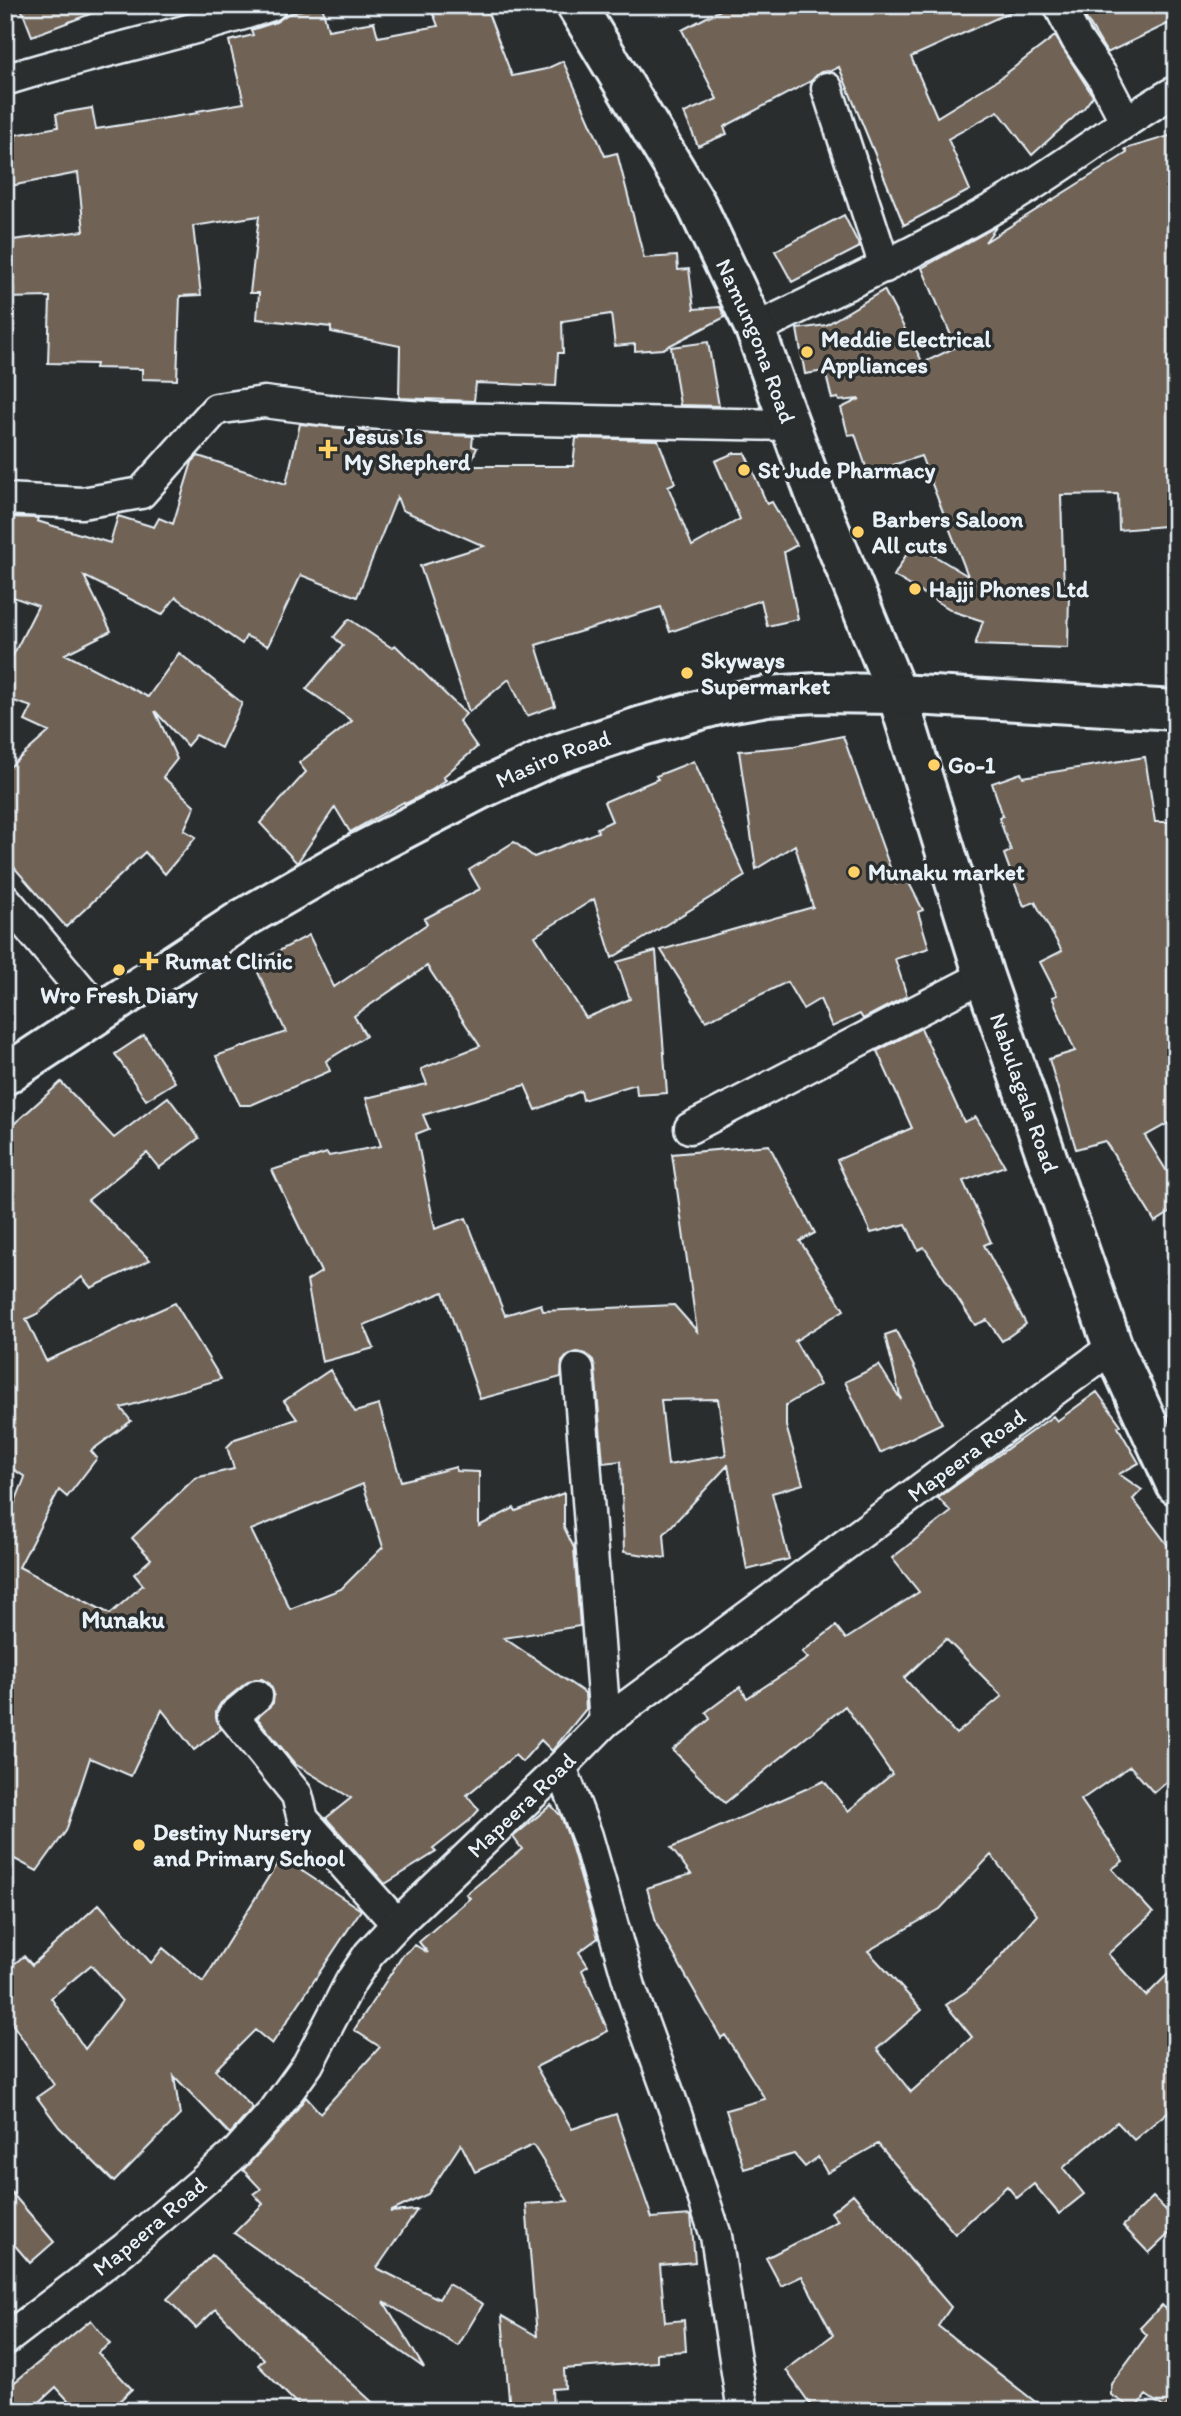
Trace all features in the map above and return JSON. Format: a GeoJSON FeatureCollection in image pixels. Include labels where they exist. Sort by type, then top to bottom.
{"type":"FeatureCollection","features":[{"type":"Feature","properties":{"kind":"street"},"geometry":{"type":"LineString","coordinates":[[5,80],[271,5]]}},
{"type":"Feature","properties":{"kind":"street","name":"Namungona Road"},"geometry":{"type":"LineString","coordinates":[[576,5],[696,204],[755,330],[814,491],[897,694]]}},
{"type":"Feature","properties":{"kind":"street"},"geometry":{"type":"LineString","coordinates":[[1059,5],[1126,122]]}},
{"type":"Feature","properties":{"kind":"street"},"geometry":{"type":"LineString","coordinates":[[827,88],[885,267]]}},
{"type":"Feature","properties":{"kind":"street"},"geometry":{"type":"LineString","coordinates":[[755,330],[885,267],[1007,201],[1176,91]]}},
{"type":"Feature","properties":{"kind":"street"},"geometry":{"type":"LineString","coordinates":[[5,499],[82,503],[141,493],[216,409],[264,402],[437,418],[790,425]]}},
{"type":"Feature","properties":{"kind":"street","name":"Masiro Road"},"geometry":{"type":"LineString","coordinates":[[5,1075],[244,918],[354,855],[481,789],[554,755],[642,726],[722,704],[767,696],[897,694],[1176,710]]}},
{"type":"Feature","properties":{"kind":"street","name":"Nabulagala Road"},"geometry":{"type":"LineString","coordinates":[[897,694],[984,976],[1113,1347],[1176,1485]]}},
{"type":"Feature","properties":{"kind":"street"},"geometry":{"type":"LineString","coordinates":[[5,899],[99,1011]]}},
{"type":"Feature","properties":{"kind":"street"},"geometry":{"type":"LineString","coordinates":[[690,1128],[984,976]]}},
{"type":"Feature","properties":{"kind":"street","name":"Mapeera Road"},"geometry":{"type":"LineString","coordinates":[[5,2340],[124,2249],[237,2152],[274,2111],[308,2064],[351,1981],[369,1954],[605,1722],[1113,1347]]}},
{"type":"Feature","properties":{"kind":"street"},"geometry":{"type":"LineString","coordinates":[[578,1369],[605,1722]]}},
{"type":"Feature","properties":{"kind":"street"},"geometry":{"type":"LineString","coordinates":[[257,1696],[233,1716],[297,1795],[303,1819],[397,1924]]}},
{"type":"Feature","properties":{"kind":"street"},"geometry":{"type":"LineString","coordinates":[[561,1767],[587,1836],[631,1990],[716,2236],[743,2411]]}},
{"type":"Feature","properties":{"kind":"building"},"geometry":{"type":"Polygon","coordinates":[[[20,5],[106,5],[106,8],[32,36],[20,5]]]}},
{"type":"Feature","properties":{"kind":"building"},"geometry":{"type":"Polygon","coordinates":[[[322,5],[328,30],[374,22],[378,37],[438,26],[430,5],[485,5],[512,76],[546,69],[563,61],[605,156],[617,153],[644,258],[677,256],[678,270],[689,269],[694,309],[720,307],[725,317],[663,349],[635,351],[635,344],[615,346],[611,314],[562,321],[563,353],[558,353],[556,386],[476,383],[474,401],[399,398],[400,346],[331,332],[331,327],[257,319],[259,293],[250,293],[259,216],[193,226],[201,295],[180,296],[177,380],[142,379],[142,369],[48,363],[50,297],[5,298],[5,241],[84,231],[78,173],[5,187],[5,140],[16,140],[15,135],[58,127],[56,114],[92,108],[96,129],[244,103],[229,41],[253,35],[251,30],[276,22],[288,14],[322,5]]]}},
{"type":"Feature","properties":{"kind":"building"},"geometry":{"type":"Polygon","coordinates":[[[730,5],[1026,5],[911,57],[937,117],[999,79],[1055,36],[1093,96],[1084,108],[1032,155],[998,111],[948,139],[970,190],[904,225],[839,67],[821,72],[811,81],[724,127],[727,134],[698,146],[684,113],[717,99],[682,30],[730,5]]]}},
{"type":"Feature","properties":{"kind":"building"},"geometry":{"type":"Polygon","coordinates":[[[1097,5],[1176,5],[1176,20],[1107,53],[1084,15],[1097,5]]]}},
{"type":"Feature","properties":{"kind":"building"},"geometry":{"type":"Polygon","coordinates":[[[1176,134],[1176,525],[1119,530],[1118,494],[1061,495],[1064,591],[1069,591],[1068,648],[975,645],[983,621],[955,612],[894,576],[913,543],[968,576],[921,456],[868,473],[855,434],[848,435],[841,408],[860,399],[832,399],[825,371],[805,374],[797,329],[826,325],[884,290],[923,363],[956,347],[922,268],[997,226],[985,242],[1127,153],[1125,149],[1176,134]]]}},
{"type":"Feature","properties":{"kind":"building"},"geometry":{"type":"Polygon","coordinates":[[[844,215],[860,247],[792,282],[775,251],[844,215]]]}},
{"type":"Feature","properties":{"kind":"building"},"geometry":{"type":"Polygon","coordinates":[[[708,342],[719,406],[680,405],[671,347],[708,342]]]}},
{"type":"Feature","properties":{"kind":"building"},"geometry":{"type":"Polygon","coordinates":[[[300,424],[360,430],[398,440],[398,433],[473,436],[472,446],[477,448],[469,466],[573,466],[576,438],[658,440],[675,483],[668,486],[692,546],[740,519],[715,461],[734,453],[745,453],[767,504],[772,502],[797,545],[784,552],[798,619],[767,626],[761,600],[670,632],[661,607],[536,645],[555,706],[527,716],[509,679],[469,712],[420,566],[484,546],[402,510],[397,497],[357,597],[301,575],[268,646],[246,636],[242,644],[176,597],[162,615],[84,576],[111,631],[65,654],[148,697],[179,653],[242,703],[221,748],[196,735],[187,746],[155,711],[177,759],[163,777],[195,806],[184,830],[196,837],[165,874],[145,852],[66,927],[5,857],[5,771],[49,732],[25,721],[32,707],[5,698],[5,671],[38,606],[5,594],[5,517],[38,518],[37,521],[110,543],[118,516],[154,527],[159,518],[173,524],[192,462],[198,456],[286,484],[300,424]]]}},
{"type":"Feature","properties":{"kind":"building"},"geometry":{"type":"Polygon","coordinates":[[[349,619],[392,648],[395,645],[466,714],[459,721],[477,747],[443,777],[446,780],[432,790],[350,832],[335,807],[297,863],[260,823],[306,772],[299,763],[352,721],[306,689],[343,646],[334,637],[349,619]]]}},
{"type":"Feature","properties":{"kind":"building"},"geometry":{"type":"Polygon","coordinates":[[[843,736],[896,884],[907,879],[923,910],[918,912],[929,948],[895,959],[907,996],[863,1019],[860,1014],[832,1027],[820,999],[803,1009],[787,982],[706,1021],[661,950],[813,907],[795,845],[756,869],[739,751],[794,746],[843,736]]]}},
{"type":"Feature","properties":{"kind":"building"},"geometry":{"type":"Polygon","coordinates":[[[1145,757],[1155,822],[1176,822],[1176,1119],[1145,1136],[1176,1186],[1176,1209],[1155,1222],[1105,1141],[1076,1149],[1049,1059],[1075,1051],[1052,997],[1057,995],[1040,962],[1062,951],[1035,902],[1024,906],[1016,887],[1004,854],[1011,851],[999,818],[1003,816],[992,783],[1021,773],[1023,777],[1145,757]]]}},
{"type":"Feature","properties":{"kind":"building"},"geometry":{"type":"Polygon","coordinates":[[[694,761],[745,876],[612,958],[594,899],[535,936],[586,1018],[630,999],[617,962],[656,951],[667,1093],[637,1095],[636,1084],[583,1100],[581,1091],[536,1110],[525,1085],[423,1115],[429,1129],[416,1134],[435,1229],[466,1218],[505,1315],[541,1304],[543,1311],[674,1305],[697,1331],[672,1154],[769,1145],[815,1233],[800,1241],[844,1310],[795,1341],[820,1385],[786,1405],[786,1426],[803,1484],[772,1493],[789,1559],[747,1570],[728,1465],[664,1534],[666,1558],[624,1552],[621,1461],[603,1463],[595,1368],[593,1360],[586,1354],[577,1352],[568,1355],[562,1362],[561,1377],[480,1399],[443,1292],[364,1325],[374,1348],[322,1362],[307,1281],[321,1272],[272,1170],[327,1153],[329,1156],[381,1146],[366,1098],[427,1084],[421,1069],[480,1046],[427,966],[354,1016],[366,1036],[326,1061],[330,1071],[251,1105],[240,1105],[216,1056],[286,1032],[254,964],[309,935],[334,987],[427,924],[424,919],[480,889],[469,870],[514,842],[534,857],[598,832],[597,828],[612,821],[604,802],[658,779],[656,776],[694,761]],[[718,1399],[661,1400],[668,1465],[726,1455],[718,1399]]]}},
{"type":"Feature","properties":{"kind":"building"},"geometry":{"type":"Polygon","coordinates":[[[921,1028],[964,1122],[976,1117],[1005,1166],[963,1181],[991,1242],[984,1245],[1026,1324],[1002,1341],[987,1320],[975,1325],[924,1247],[918,1250],[906,1224],[871,1233],[837,1160],[912,1128],[877,1051],[921,1028]]]}},
{"type":"Feature","properties":{"kind":"building"},"geometry":{"type":"Polygon","coordinates":[[[144,1035],[175,1082],[146,1100],[115,1054],[144,1035]]]}},
{"type":"Feature","properties":{"kind":"building"},"geometry":{"type":"Polygon","coordinates":[[[61,1082],[114,1138],[168,1097],[199,1138],[159,1168],[147,1153],[88,1200],[150,1260],[91,1288],[82,1277],[37,1314],[26,1319],[46,1361],[175,1303],[221,1379],[121,1408],[131,1421],[91,1451],[97,1458],[67,1497],[59,1490],[19,1567],[110,1614],[143,1585],[134,1574],[151,1559],[132,1538],[195,1478],[234,1469],[227,1447],[235,1439],[297,1419],[284,1401],[330,1370],[355,1412],[379,1405],[401,1481],[456,1467],[456,1471],[479,1472],[479,1526],[514,1508],[516,1511],[564,1493],[564,1527],[574,1548],[580,1626],[504,1638],[585,1693],[586,1709],[552,1751],[541,1740],[522,1762],[515,1755],[467,1795],[479,1810],[470,1820],[433,1849],[436,1852],[385,1884],[326,1818],[351,1798],[295,1764],[257,1718],[273,1703],[274,1694],[270,1684],[262,1679],[246,1683],[221,1703],[216,1711],[216,1718],[221,1729],[194,1750],[162,1710],[131,1776],[90,1758],[66,1831],[37,1871],[5,1854],[5,1528],[25,1477],[5,1464],[5,1132],[61,1082]],[[363,1484],[251,1530],[290,1609],[341,1589],[383,1547],[363,1484]]]}},
{"type":"Feature","properties":{"kind":"building"},"geometry":{"type":"Polygon","coordinates":[[[896,1331],[942,1423],[880,1453],[845,1382],[879,1365],[901,1400],[885,1335],[896,1331]]]}},
{"type":"Feature","properties":{"kind":"building"},"geometry":{"type":"Polygon","coordinates":[[[1097,1392],[1121,1425],[1118,1427],[1139,1463],[1119,1474],[1142,1490],[1133,1499],[1176,1556],[1176,1774],[1154,1793],[1130,1766],[1081,1800],[1123,1861],[1112,1869],[1153,1913],[1108,1954],[1146,1996],[1176,1966],[1176,2105],[1134,2140],[1117,2122],[1063,2168],[1084,2194],[1059,2214],[1034,2184],[1017,2198],[1007,2186],[955,2234],[878,2144],[827,2173],[818,2157],[805,2167],[794,2154],[744,2169],[726,2110],[765,2099],[725,2035],[721,2038],[657,1925],[647,1888],[691,1874],[671,1848],[824,1781],[848,1811],[892,1774],[845,1706],[725,1803],[673,1750],[710,1719],[706,1712],[740,1687],[747,1698],[808,1658],[802,1652],[836,1626],[846,1639],[919,1592],[892,1558],[951,1512],[938,1498],[1053,1416],[1057,1421],[1097,1392]],[[946,1639],[904,1678],[956,1734],[1002,1696],[946,1639]],[[991,1855],[940,1909],[868,1951],[922,2010],[877,2049],[911,2092],[972,2037],[946,2005],[968,1990],[990,1969],[1037,1915],[991,1855]]]}},
{"type":"Feature","properties":{"kind":"building"},"geometry":{"type":"Polygon","coordinates":[[[551,1805],[561,1816],[570,1841],[598,1938],[579,1952],[588,1966],[582,1970],[608,2031],[536,2067],[572,2129],[616,2114],[652,2218],[691,2215],[695,2262],[660,2265],[665,2322],[684,2320],[686,2351],[657,2353],[657,2362],[564,2369],[565,2388],[552,2389],[553,2411],[510,2411],[502,2316],[537,2336],[526,2204],[568,2201],[533,2145],[475,2172],[461,2144],[428,2194],[390,2212],[417,2210],[377,2268],[439,2299],[448,2284],[483,2304],[458,2346],[384,2302],[424,2368],[234,2233],[263,2204],[254,2194],[261,2189],[243,2170],[287,2123],[306,2097],[320,2113],[380,2047],[354,2030],[403,1955],[415,1945],[428,1953],[419,1942],[470,1898],[466,1894],[522,1849],[513,1837],[551,1805]]]}},
{"type":"Feature","properties":{"kind":"building"},"geometry":{"type":"Polygon","coordinates":[[[281,1857],[361,1910],[272,2044],[255,2030],[215,2070],[253,2108],[230,2134],[174,2076],[180,2115],[114,2182],[59,2127],[37,2097],[54,2085],[5,2013],[5,1971],[24,1956],[32,1965],[99,1904],[151,1963],[163,1948],[203,1982],[281,1857]],[[91,1965],[51,1998],[85,2049],[122,2001],[91,1965]]]}},
{"type":"Feature","properties":{"kind":"building"},"geometry":{"type":"Polygon","coordinates":[[[5,2185],[54,2242],[30,2263],[5,2234],[5,2185]]]}},
{"type":"Feature","properties":{"kind":"building"},"geometry":{"type":"Polygon","coordinates":[[[853,2194],[951,2307],[938,2326],[1047,2411],[815,2411],[786,2370],[833,2335],[802,2276],[781,2286],[766,2258],[838,2221],[831,2212],[853,2194]]]}},
{"type":"Feature","properties":{"kind":"building"},"geometry":{"type":"Polygon","coordinates":[[[1153,2197],[1176,2220],[1176,2227],[1149,2253],[1123,2226],[1153,2197]]]}},
{"type":"Feature","properties":{"kind":"building"},"geometry":{"type":"Polygon","coordinates":[[[212,2255],[382,2411],[304,2411],[258,2365],[264,2359],[216,2309],[196,2328],[167,2299],[212,2255]]]}},
{"type":"Feature","properties":{"kind":"building"},"geometry":{"type":"Polygon","coordinates":[[[1176,2295],[1176,2393],[1165,2408],[1146,2395],[1135,2410],[1111,2395],[1111,2384],[1147,2335],[1140,2328],[1162,2305],[1166,2309],[1176,2295]]]}},
{"type":"Feature","properties":{"kind":"building"},"geometry":{"type":"Polygon","coordinates":[[[91,2320],[110,2344],[98,2353],[132,2389],[109,2411],[78,2411],[56,2387],[30,2411],[5,2411],[5,2390],[91,2320]]]}},
{"type":"Feature","properties":{"kind":"place","name":"Meddie Electrical Appliances"},"geometry":{"type":"Point","coordinates":[807,352]}},
{"type":"Feature","properties":{"kind":"place","name":"Jesus Is My Shepherd"},"geometry":{"type":"Point","coordinates":[328,449]}},
{"type":"Feature","properties":{"kind":"place","name":"St Jude Pharmacy"},"geometry":{"type":"Point","coordinates":[744,470]}},
{"type":"Feature","properties":{"kind":"place","name":"Barbers Saloon All cuts"},"geometry":{"type":"Point","coordinates":[858,532]}},
{"type":"Feature","properties":{"kind":"place","name":"Hajji Phones Ltd"},"geometry":{"type":"Point","coordinates":[915,589]}},
{"type":"Feature","properties":{"kind":"place","name":"Skyways Supermarket"},"geometry":{"type":"Point","coordinates":[687,673]}},
{"type":"Feature","properties":{"kind":"place","name":"Go-1"},"geometry":{"type":"Point","coordinates":[934,765]}},
{"type":"Feature","properties":{"kind":"place","name":"Munaku market"},"geometry":{"type":"Point","coordinates":[854,872]}},
{"type":"Feature","properties":{"kind":"place","name":"Rumat Clinic"},"geometry":{"type":"Point","coordinates":[149,961]}},
{"type":"Feature","properties":{"kind":"place","name":"Wro Fresh Diary"},"geometry":{"type":"Point","coordinates":[119,970]}},
{"type":"Feature","properties":{"kind":"place","name":"Destiny Nursery and Primary School"},"geometry":{"type":"Point","coordinates":[139,1845]}},
{"type":"Feature","properties":{"kind":"district","name":"Munaku"},"geometry":{"type":"Point","coordinates":[123,1620]}}]}
